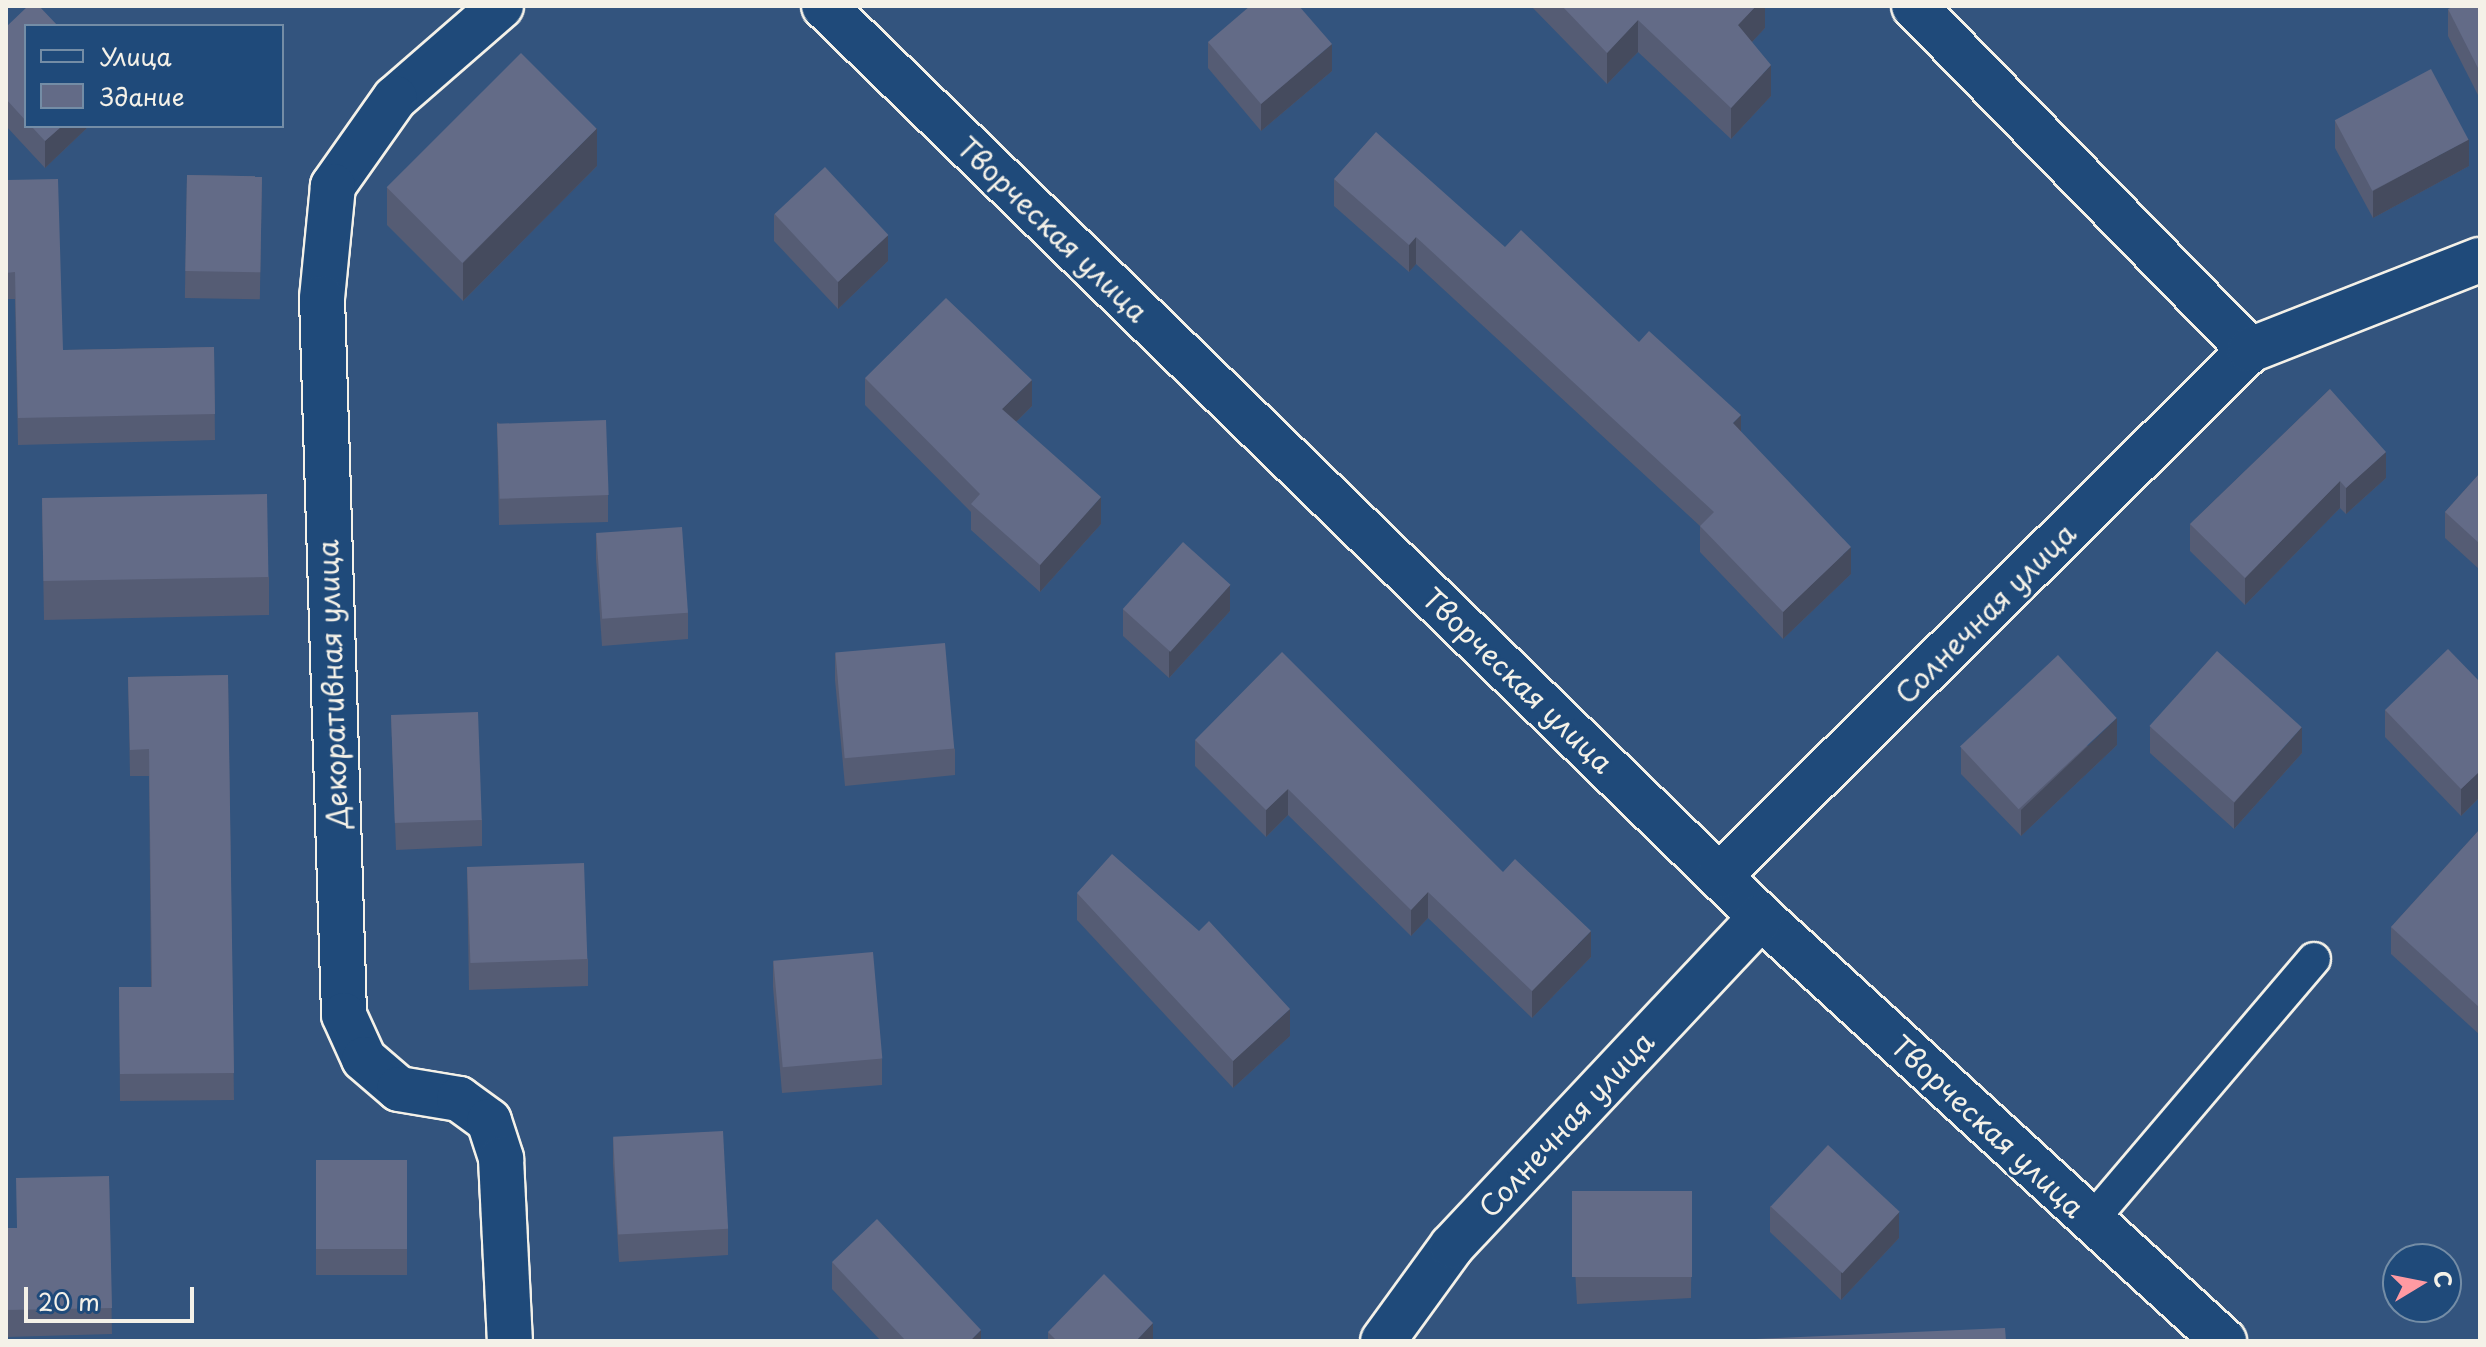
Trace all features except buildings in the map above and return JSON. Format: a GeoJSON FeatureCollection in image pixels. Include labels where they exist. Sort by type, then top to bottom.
{"type":"FeatureCollection","features":[{"type":"Feature","properties":{"kind":"street","name":"Декоративная улица"},"geometry":{"type":"LineString","coordinates":[[501,6],[395,98],[333,186],[322,298],[344,1015],[364,1059],[399,1089],[459,1099],[489,1121],[501,1159],[510,1341]]}},
{"type":"Feature","properties":{"kind":"street","name":"Творческая улица"},"geometry":{"type":"LineString","coordinates":[[824,6],[1761,917],[2224,1341]]}},
{"type":"Feature","properties":{"kind":"street"},"geometry":{"type":"LineString","coordinates":[[1914,6],[2250,350]]}},
{"type":"Feature","properties":{"kind":"street","name":"Солнечная улица"},"geometry":{"type":"LineString","coordinates":[[1719,876],[2250,350],[2480,260]]}},
{"type":"Feature","properties":{"kind":"street","name":"Солнечная улица"},"geometry":{"type":"LineString","coordinates":[[1383,1341],[1452,1246],[1761,917]]}},
{"type":"Feature","properties":{"kind":"lane"},"geometry":{"type":"LineString","coordinates":[[2091,1221],[2314,959]]}}]}
